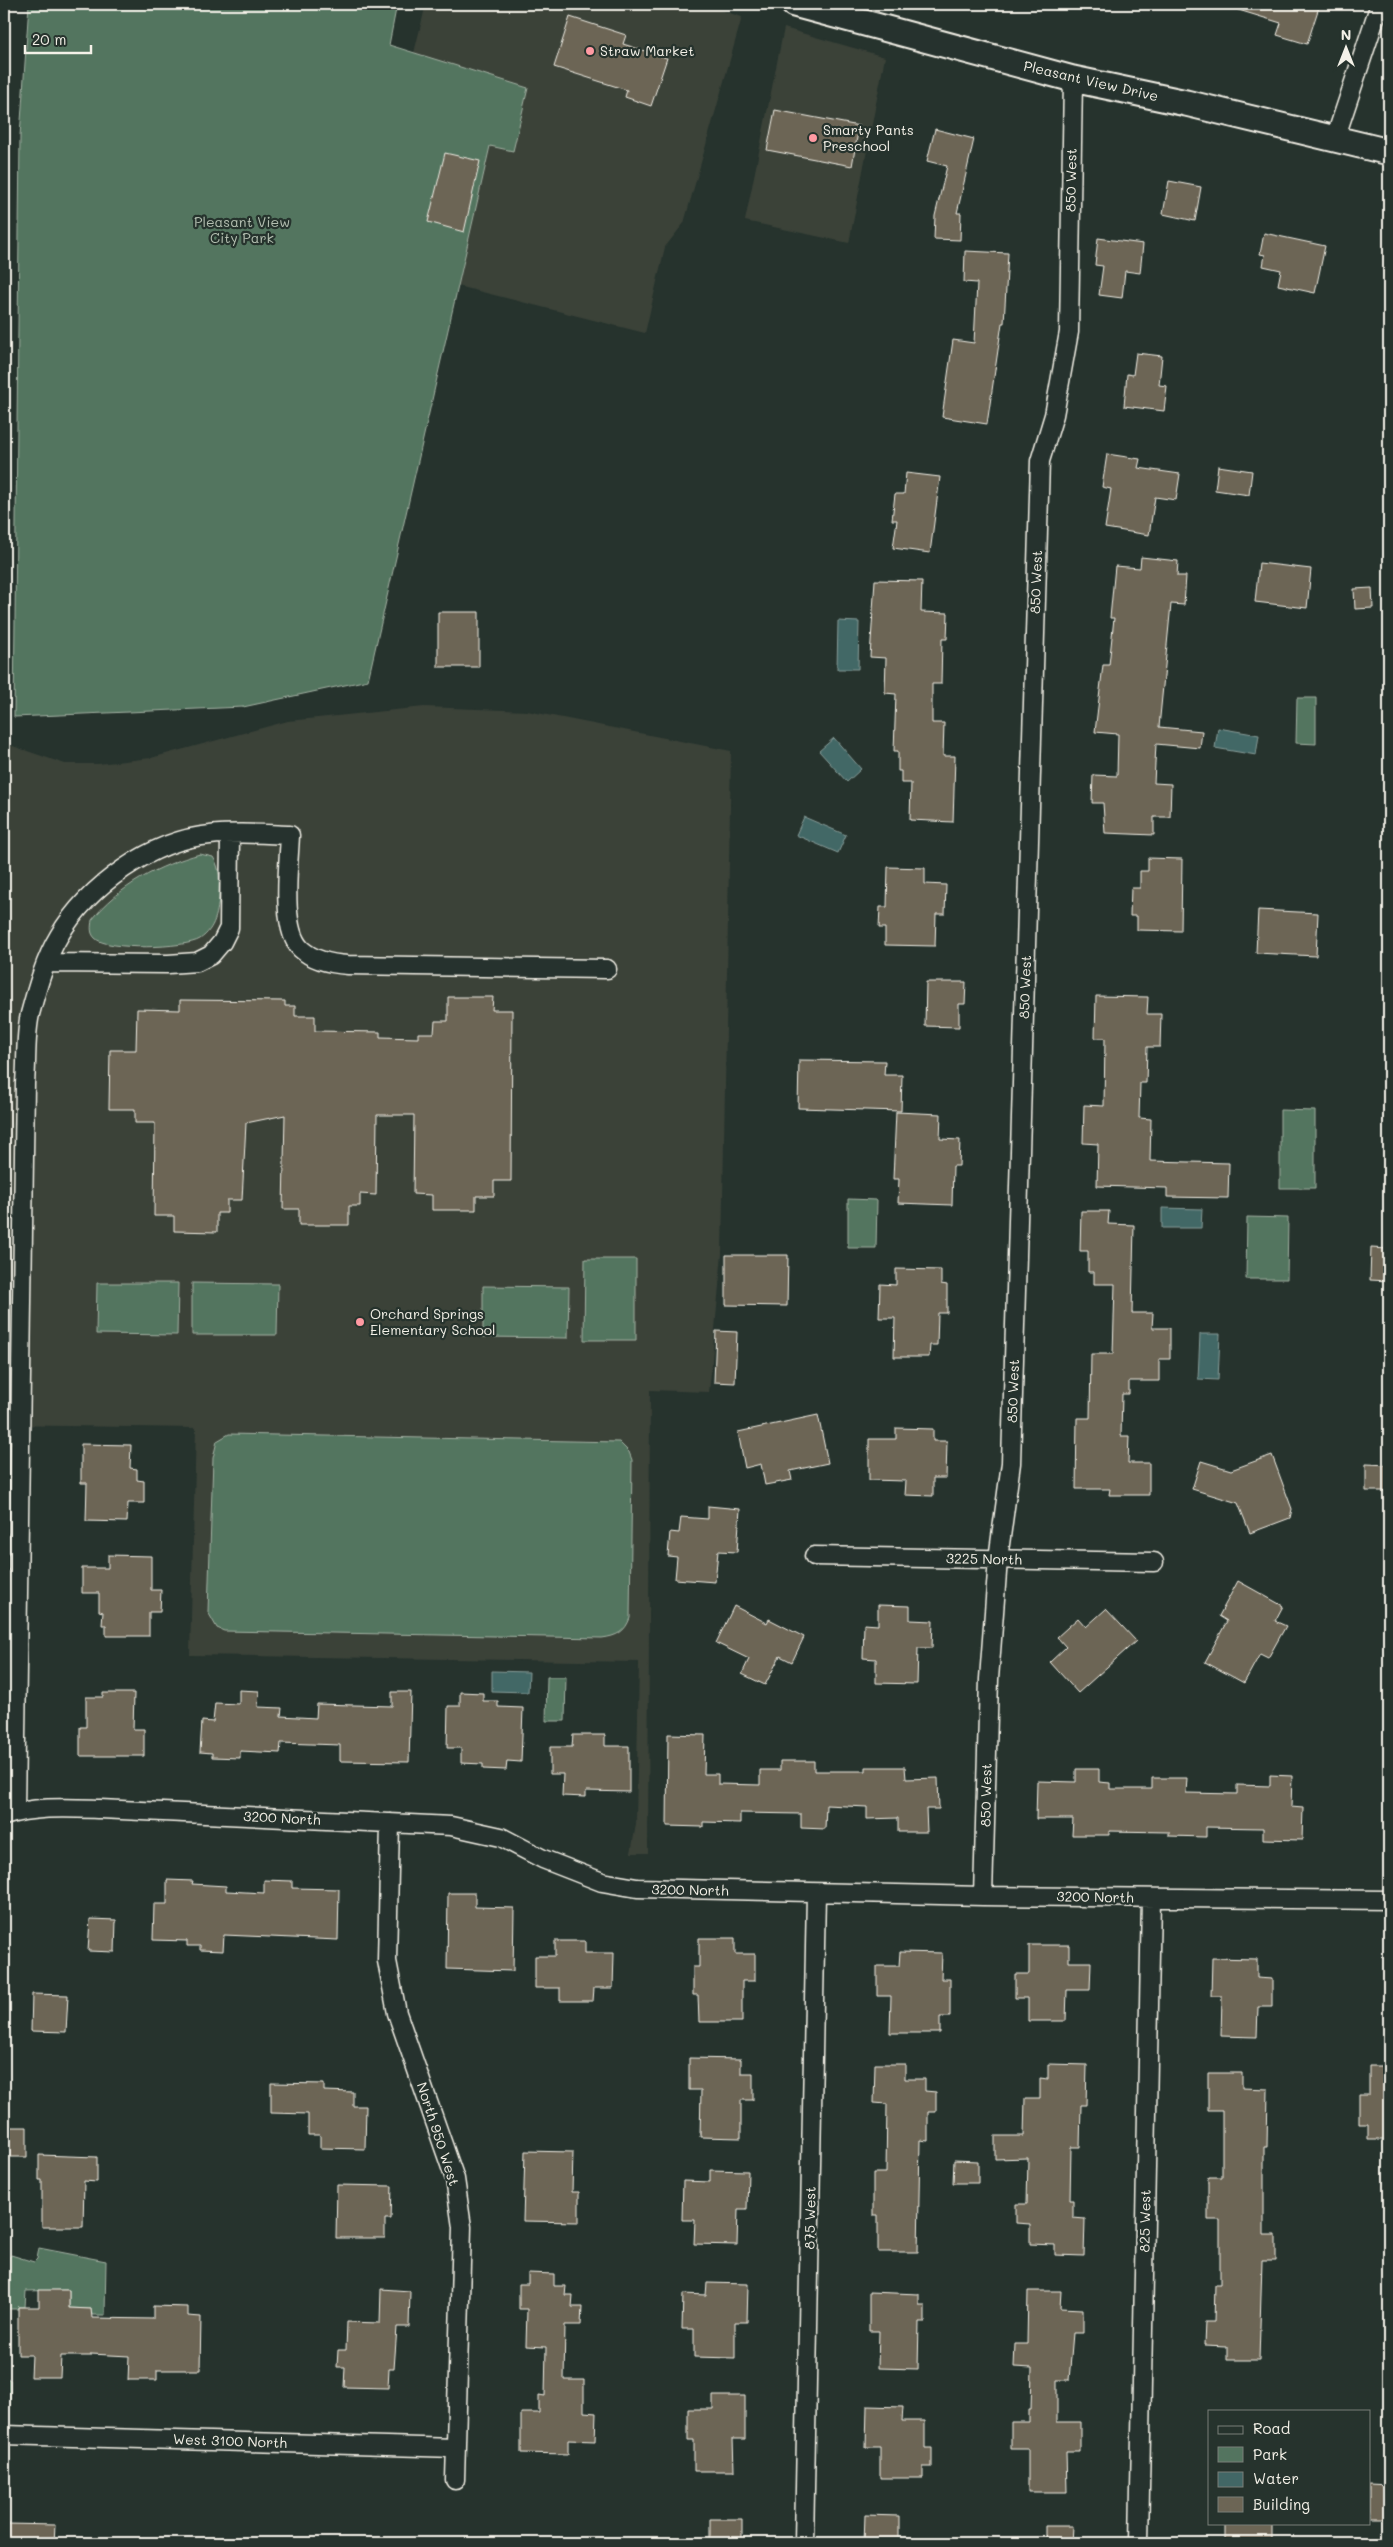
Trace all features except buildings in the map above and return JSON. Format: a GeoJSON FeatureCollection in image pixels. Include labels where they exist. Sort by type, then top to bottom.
{"type":"FeatureCollection","features":[{"type":"Feature","properties":{"kind":"main road","name":"Pleasant View Drive"},"geometry":{"type":"LineString","coordinates":[[794,4],[1073,79],[1186,103],[1389,152]]}},
{"type":"Feature","properties":{"kind":"street"},"geometry":{"type":"LineString","coordinates":[[1335,138],[1380,4]]}},
{"type":"Feature","properties":{"kind":"street","name":"850 West"},"geometry":{"type":"LineString","coordinates":[[983,1896],[989,1679],[998,1559],[1010,1472],[1012,1425],[1040,461],[1054,415],[1069,332],[1073,79]]}},
{"type":"Feature","properties":{"kind":"street"},"geometry":{"type":"LineString","coordinates":[[10,1814],[20,1428],[25,1083],[30,1017],[47,963],[59,935],[88,900],[121,870],[164,846],[209,835],[290,835],[288,910],[291,931],[301,949],[315,958],[332,964],[348,965],[607,969]]}},
{"type":"Feature","properties":{"kind":"street"},"geometry":{"type":"LineString","coordinates":[[47,963],[168,964],[197,962],[211,955],[222,942],[229,928],[230,835]]}},
{"type":"Feature","properties":{"kind":"street","name":"3225 North"},"geometry":{"type":"LineString","coordinates":[[814,1556],[1154,1562]]}},
{"type":"Feature","properties":{"kind":"street","name":"3200 North"},"geometry":{"type":"LineString","coordinates":[[10,1814],[60,1808],[100,1809],[451,1826],[501,1837],[542,1859],[602,1882],[637,1888],[983,1896],[1389,1900]]}},
{"type":"Feature","properties":{"kind":"street","name":"North 950 West"},"geometry":{"type":"LineString","coordinates":[[390,1823],[387,1960],[397,2013],[454,2179],[462,2227],[455,2480]]}},
{"type":"Feature","properties":{"kind":"street","name":"875 West"},"geometry":{"type":"LineString","coordinates":[[804,2543],[816,1892]]}},
{"type":"Feature","properties":{"kind":"street","name":"825 West"},"geometry":{"type":"LineString","coordinates":[[1139,2543],[1151,1898]]}},
{"type":"Feature","properties":{"kind":"street","name":"West 3100 North"},"geometry":{"type":"LineString","coordinates":[[4,2435],[456,2448]]}},
{"type":"Feature","properties":{"kind":"shaded area"},"geometry":{"type":"Polygon","coordinates":[[[426,4],[701,4],[742,17],[684,223],[665,247],[645,333],[458,286],[490,146],[414,53],[426,4]]]}},
{"type":"Feature","properties":{"kind":"shaded area"},"geometry":{"type":"Polygon","coordinates":[[[784,28],[885,57],[849,243],[745,221],[784,28]]]}},
{"type":"Feature","properties":{"kind":"shaded area","name":"Orchard Springs Elementary School"},"geometry":{"type":"Polygon","coordinates":[[[424,707],[527,711],[731,751],[722,1254],[709,1392],[650,1390],[648,1853],[631,1853],[636,1824],[639,1662],[190,1655],[196,1428],[4,1425],[4,743],[65,764],[98,764],[151,758],[288,721],[424,707]]]}},
{"type":"Feature","properties":{"kind":"green space","name":"Pleasant View City Park"},"geometry":{"type":"Polygon","coordinates":[[[29,4],[397,4],[389,45],[528,88],[513,151],[490,146],[368,680],[243,707],[14,717],[20,136],[29,4]]]}},
{"type":"Feature","properties":{"kind":"green space"},"geometry":{"type":"Polygon","coordinates":[[[1297,698],[1316,698],[1316,744],[1296,743],[1297,698]]]}},
{"type":"Feature","properties":{"kind":"green space"},"geometry":{"type":"Polygon","coordinates":[[[200,854],[213,857],[217,866],[219,901],[215,920],[200,939],[179,944],[146,947],[114,945],[102,942],[93,936],[91,930],[92,920],[127,887],[170,864],[200,854]]]}},
{"type":"Feature","properties":{"kind":"green space"},"geometry":{"type":"Polygon","coordinates":[[[1280,1110],[1315,1111],[1315,1188],[1280,1188],[1280,1110]]]}},
{"type":"Feature","properties":{"kind":"green space"},"geometry":{"type":"Polygon","coordinates":[[[848,1199],[877,1200],[876,1248],[848,1248],[848,1199]]]}},
{"type":"Feature","properties":{"kind":"green space"},"geometry":{"type":"Polygon","coordinates":[[[1247,1217],[1288,1218],[1287,1279],[1246,1279],[1247,1217]]]}},
{"type":"Feature","properties":{"kind":"green space"},"geometry":{"type":"Polygon","coordinates":[[[585,1259],[636,1259],[636,1340],[584,1340],[585,1259]]]}},
{"type":"Feature","properties":{"kind":"green space"},"geometry":{"type":"Polygon","coordinates":[[[97,1283],[178,1283],[177,1335],[96,1334],[97,1283]]]}},
{"type":"Feature","properties":{"kind":"green space"},"geometry":{"type":"Polygon","coordinates":[[[192,1283],[278,1284],[277,1335],[192,1335],[192,1283]]]}},
{"type":"Feature","properties":{"kind":"green space"},"geometry":{"type":"Polygon","coordinates":[[[483,1286],[569,1287],[568,1338],[483,1337],[483,1286]]]}},
{"type":"Feature","properties":{"kind":"green space"},"geometry":{"type":"Polygon","coordinates":[[[229,1434],[619,1442],[629,1452],[632,1460],[630,1618],[628,1623],[620,1632],[602,1638],[224,1631],[217,1628],[208,1612],[213,1458],[217,1441],[229,1434]]]}},
{"type":"Feature","properties":{"kind":"green space"},"geometry":{"type":"Polygon","coordinates":[[[547,1677],[566,1677],[565,1721],[546,1721],[547,1677]]]}},
{"type":"Feature","properties":{"kind":"green space"},"geometry":{"type":"Polygon","coordinates":[[[39,2248],[106,2261],[105,2315],[92,2315],[91,2309],[69,2308],[69,2290],[26,2291],[25,2307],[4,2309],[4,2306],[8,2305],[10,2280],[4,2279],[4,2265],[11,2255],[34,2262],[37,2259],[39,2248]]]}},
{"type":"Feature","properties":{"kind":"green space"},"geometry":{"type":"Polygon","coordinates":[[[4,2376],[10,2380],[10,2406],[4,2406],[4,2376]]]}},
{"type":"Feature","properties":{"kind":"water"},"geometry":{"type":"Polygon","coordinates":[[[838,621],[859,622],[858,669],[837,669],[838,621]]]}},
{"type":"Feature","properties":{"kind":"water"},"geometry":{"type":"Polygon","coordinates":[[[1218,728],[1259,735],[1256,755],[1215,748],[1218,728]]]}},
{"type":"Feature","properties":{"kind":"water"},"geometry":{"type":"Polygon","coordinates":[[[834,738],[861,769],[847,782],[819,751],[834,738]]]}},
{"type":"Feature","properties":{"kind":"water"},"geometry":{"type":"Polygon","coordinates":[[[804,817],[846,835],[838,853],[796,835],[804,817]]]}},
{"type":"Feature","properties":{"kind":"water"},"geometry":{"type":"Polygon","coordinates":[[[1162,1208],[1202,1209],[1201,1228],[1162,1228],[1162,1208]]]}},
{"type":"Feature","properties":{"kind":"water"},"geometry":{"type":"Polygon","coordinates":[[[1200,1334],[1220,1334],[1218,1380],[1198,1379],[1200,1334]]]}},
{"type":"Feature","properties":{"kind":"water"},"geometry":{"type":"Polygon","coordinates":[[[492,1671],[529,1672],[528,1692],[492,1691],[492,1671]]]}},
{"type":"Feature","properties":{"kind":"place","name":"Straw Market"},"geometry":{"type":"Point","coordinates":[590,51]}},
{"type":"Feature","properties":{"kind":"place","name":"Smarty Pants Preschool"},"geometry":{"type":"Point","coordinates":[813,138]}},
{"type":"Feature","properties":{"kind":"place","name":"Orchard Springs Elementary School"},"geometry":{"type":"Point","coordinates":[360,1322]}}]}
